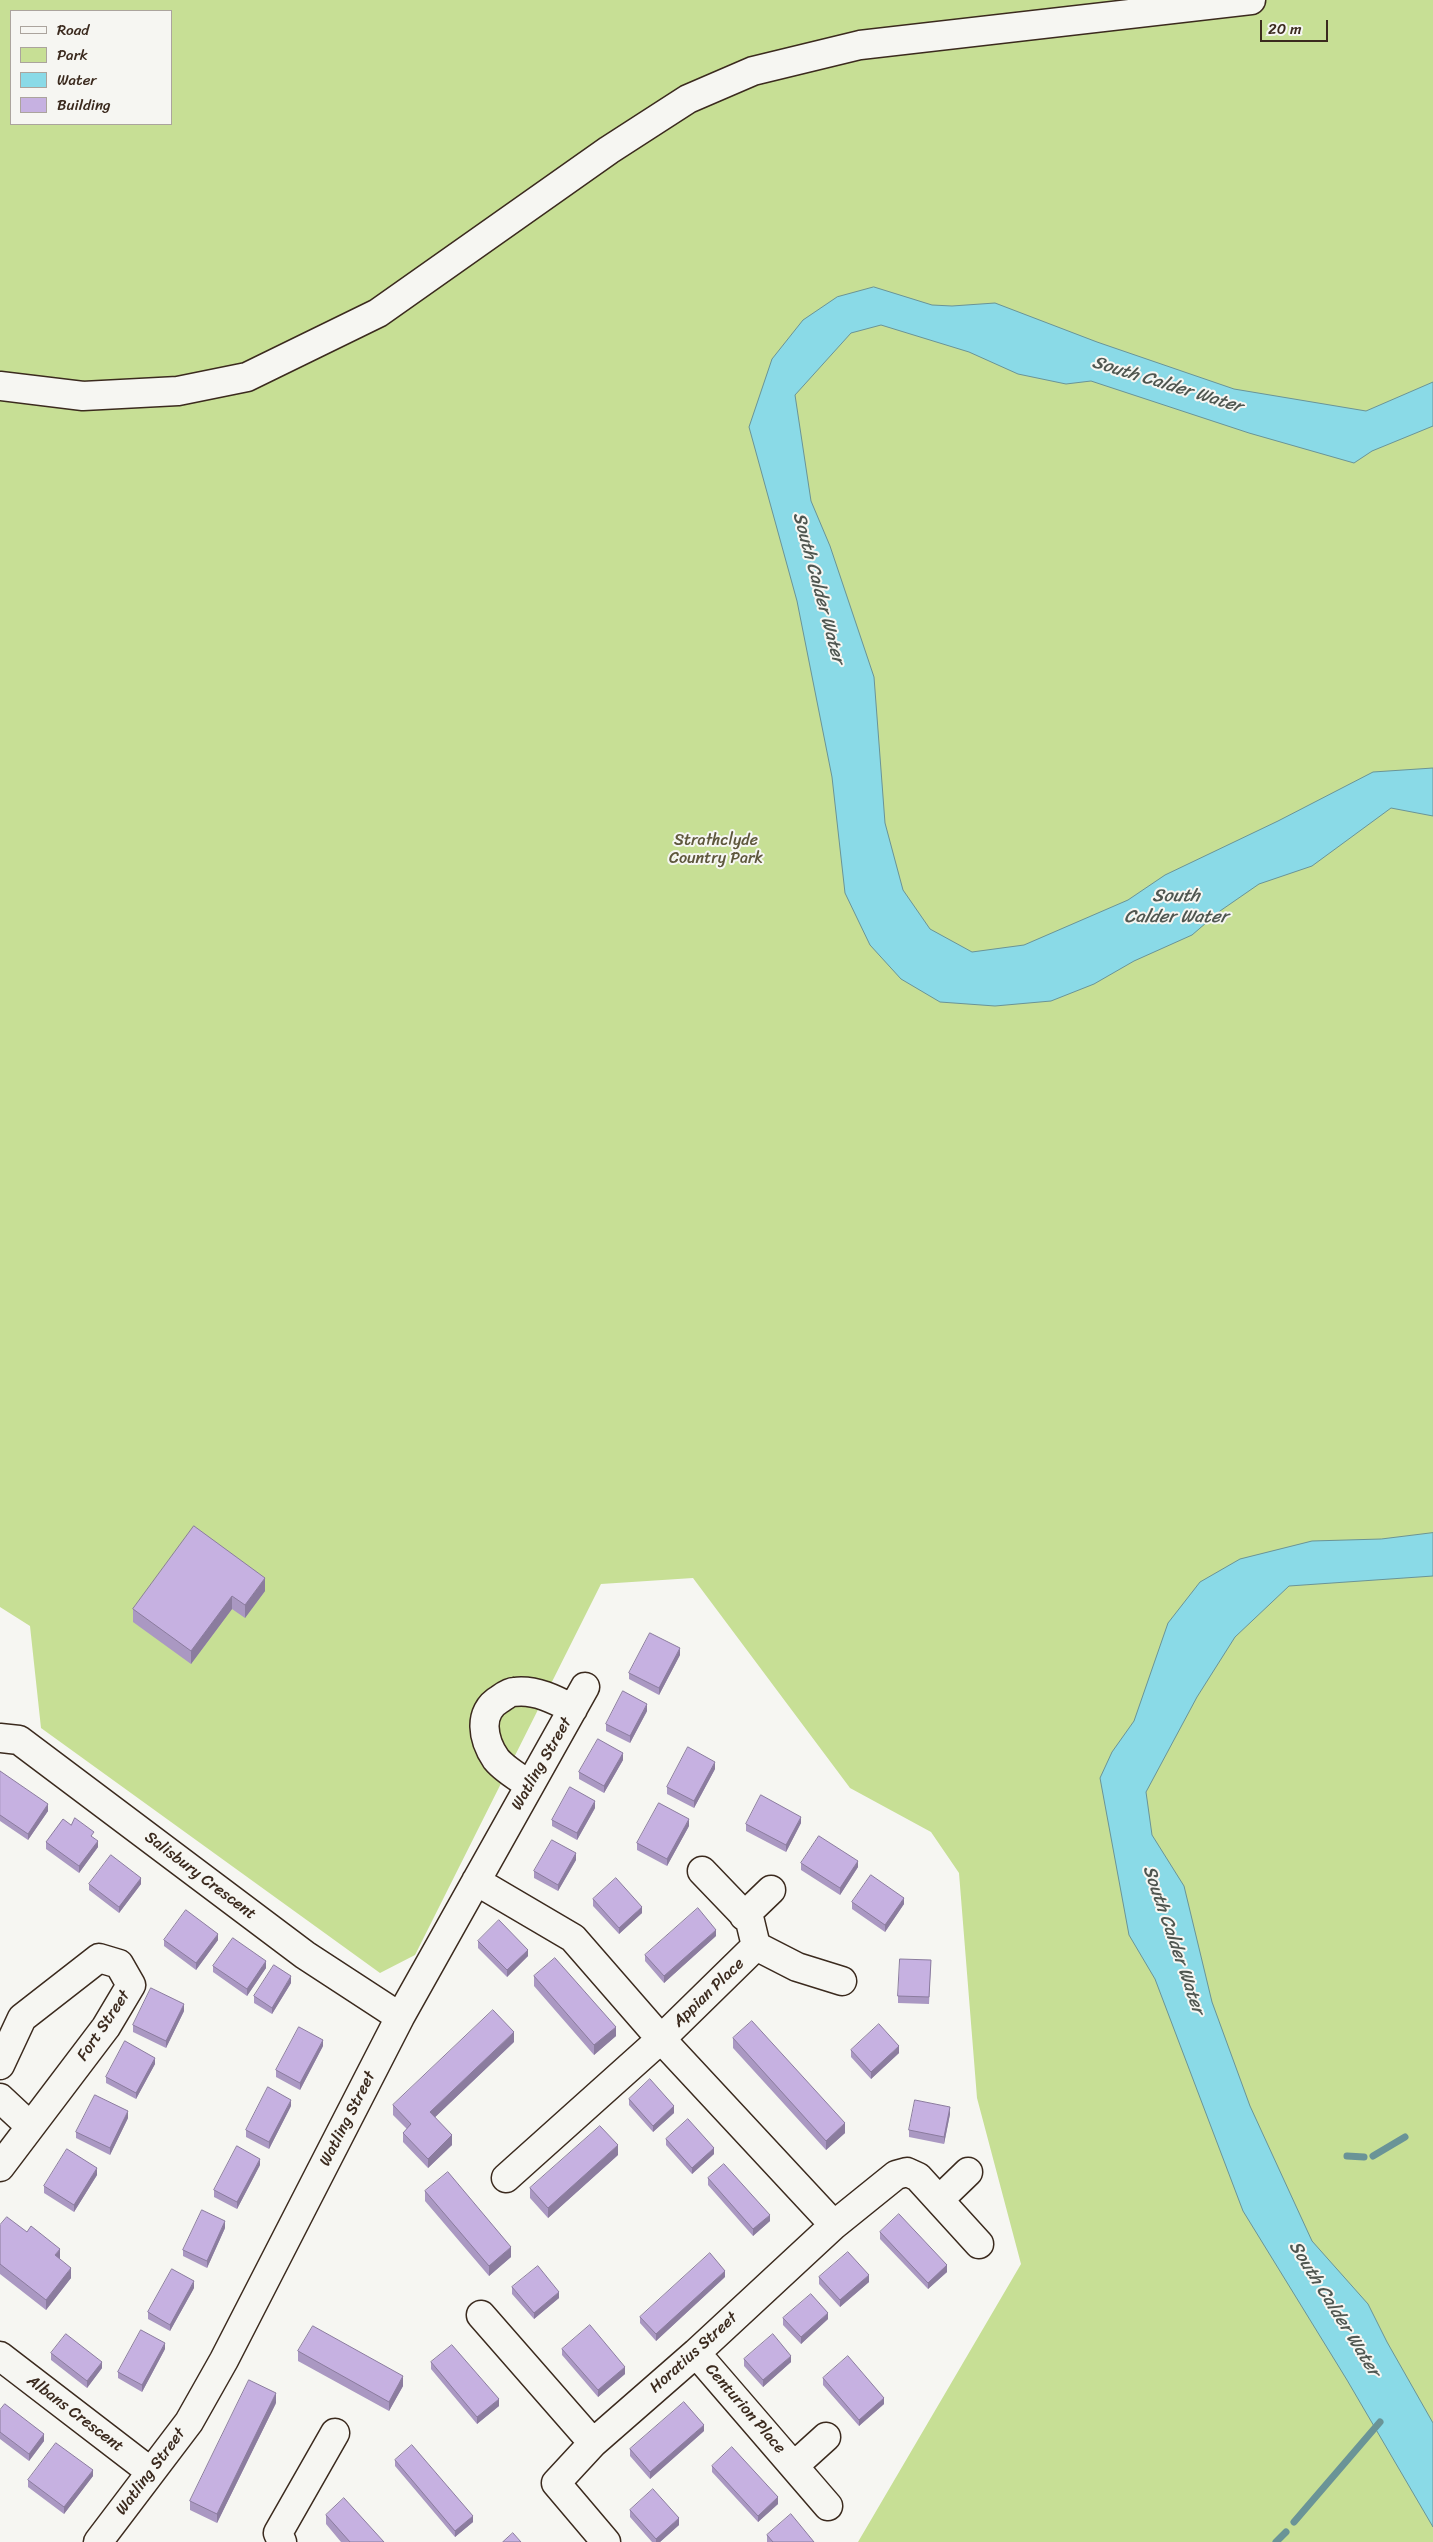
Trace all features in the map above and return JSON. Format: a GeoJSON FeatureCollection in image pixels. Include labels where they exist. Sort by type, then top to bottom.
{"type":"FeatureCollection","features":[{"type":"Feature","properties":{"kind":"street"},"geometry":{"type":"LineString","coordinates":[[0,386],[83,396],[178,391],[247,377],[378,313],[609,150],[657,119],[688,99],[753,71],[860,45],[1251,0]]}},
{"type":"Feature","properties":{"kind":"street","name":"Watling Street"},"geometry":{"type":"LineString","coordinates":[[98,2542],[189,2422],[224,2360],[400,2017],[579,1698],[552,1699],[535,1693],[513,1692],[493,1703],[483,1722],[487,1744],[498,1761],[530,1785]]}},
{"type":"Feature","properties":{"kind":"street","name":"Salisbury Crescent"},"geometry":{"type":"LineString","coordinates":[[0,1738],[19,1740],[306,1955],[400,2017]]}},
{"type":"Feature","properties":{"kind":"street","name":"Appian Place"},"geometry":{"type":"LineString","coordinates":[[702,1871],[750,1922],[756,1946],[796,1966],[842,1981]]}},
{"type":"Feature","properties":{"kind":"street"},"geometry":{"type":"LineString","coordinates":[[476,1881],[573,1938],[661,2039],[834,2225]]}},
{"type":"Feature","properties":{"kind":"street"},"geometry":{"type":"LineString","coordinates":[[744,1916],[771,1890]]}},
{"type":"Feature","properties":{"kind":"street","name":"Appian Place"},"geometry":{"type":"LineString","coordinates":[[661,2039],[756,1946]]}},
{"type":"Feature","properties":{"kind":"street","name":"Fort Street"},"geometry":{"type":"LineString","coordinates":[[0,2066],[22,2018],[99,1958],[119,1964],[131,1985],[106,2027],[0,2167]]}},
{"type":"Feature","properties":{"kind":"street"},"geometry":{"type":"LineString","coordinates":[[506,2178],[661,2039]]}},
{"type":"Feature","properties":{"kind":"street"},"geometry":{"type":"LineString","coordinates":[[0,2098],[30,2126]]}},
{"type":"Feature","properties":{"kind":"street","name":"Horatius Street"},"geometry":{"type":"LineString","coordinates":[[606,2542],[556,2483],[593,2443],[696,2353],[834,2225],[896,2174],[907,2172],[918,2177],[979,2244]]}},
{"type":"Feature","properties":{"kind":"street"},"geometry":{"type":"LineString","coordinates":[[939,2200],[968,2172]]}},
{"type":"Feature","properties":{"kind":"street"},"geometry":{"type":"LineString","coordinates":[[480,2315],[593,2443]]}},
{"type":"Feature","properties":{"kind":"street","name":"Centurion Place"},"geometry":{"type":"LineString","coordinates":[[696,2353],[828,2506]]}},
{"type":"Feature","properties":{"kind":"street","name":"Albans Crescent"},"geometry":{"type":"LineString","coordinates":[[0,2356],[151,2472]]}},
{"type":"Feature","properties":{"kind":"street"},"geometry":{"type":"LineString","coordinates":[[282,2542],[278,2532],[335,2433]]}},
{"type":"Feature","properties":{"kind":"street","name":"Centurion Place"},"geometry":{"type":"LineString","coordinates":[[794,2466],[826,2437]]}},
{"type":"Feature","properties":{"kind":"green space","name":"Strathclyde Country Park"},"geometry":{"type":"Polygon","coordinates":[[[0,0],[1433,0],[1433,2542],[858,2542],[1021,2264],[977,2098],[959,1873],[931,1832],[850,1788],[693,1578],[601,1584],[415,1955],[380,1973],[41,1728],[30,1626],[0,1607],[0,0]]]}},
{"type":"Feature","properties":{"kind":"water","name":"South Calder Water"},"geometry":{"type":"Polygon","coordinates":[[[874,287],[932,305],[952,306],[995,303],[1097,342],[1234,389],[1366,411],[1433,382],[1433,426],[1372,451],[1354,463],[1249,433],[1091,381],[1066,384],[1018,374],[969,352],[881,325],[851,333],[795,395],[811,501],[830,546],[874,677],[885,823],[903,890],[930,929],[972,952],[1024,945],[1128,900],[1165,875],[1278,821],[1373,772],[1433,768],[1433,816],[1391,808],[1312,866],[1259,884],[1220,911],[1192,935],[1134,961],[1094,984],[1051,1001],[995,1006],[940,1002],[901,979],[870,945],[845,893],[832,777],[797,601],[749,427],[772,359],[803,320],[837,297],[874,287]]]}},
{"type":"Feature","properties":{"kind":"water","name":"South Calder Water"},"geometry":{"type":"Polygon","coordinates":[[[1433,1533],[1433,1576],[1289,1586],[1235,1637],[1197,1697],[1146,1792],[1152,1835],[1184,1886],[1212,2002],[1250,2106],[1312,2241],[1368,2304],[1387,2342],[1433,2423],[1433,2527],[1347,2380],[1243,2211],[1155,1979],[1129,1935],[1100,1778],[1112,1752],[1134,1721],[1168,1623],[1200,1582],[1240,1559],[1312,1541],[1381,1539],[1433,1533]]]}},
{"type":"Feature","properties":{"kind":"building"},"geometry":{"type":"Polygon","coordinates":[[[194,1526],[265,1578],[245,1605],[232,1596],[191,1651],[133,1609],[194,1526]]]}},
{"type":"Feature","properties":{"kind":"building"},"geometry":{"type":"Polygon","coordinates":[[[650,1633],[680,1648],[659,1688],[629,1673],[650,1633]]]}},
{"type":"Feature","properties":{"kind":"building"},"geometry":{"type":"Polygon","coordinates":[[[623,1691],[647,1704],[630,1736],[606,1724],[623,1691]]]}},
{"type":"Feature","properties":{"kind":"building"},"geometry":{"type":"Polygon","coordinates":[[[598,1739],[623,1753],[604,1786],[579,1772],[598,1739]]]}},
{"type":"Feature","properties":{"kind":"building"},"geometry":{"type":"Polygon","coordinates":[[[688,1747],[715,1762],[694,1801],[667,1787],[688,1747]]]}},
{"type":"Feature","properties":{"kind":"building"},"geometry":{"type":"Polygon","coordinates":[[[0,1771],[48,1804],[28,1834],[0,1815],[0,1771]]]}},
{"type":"Feature","properties":{"kind":"building"},"geometry":{"type":"Polygon","coordinates":[[[570,1787],[595,1801],[577,1833],[552,1820],[570,1787]]]}},
{"type":"Feature","properties":{"kind":"building"},"geometry":{"type":"Polygon","coordinates":[[[761,1795],[801,1817],[786,1845],[746,1824],[761,1795]]]}},
{"type":"Feature","properties":{"kind":"building"},"geometry":{"type":"Polygon","coordinates":[[[659,1803],[689,1819],[667,1859],[637,1843],[659,1803]]]}},
{"type":"Feature","properties":{"kind":"building"},"geometry":{"type":"Polygon","coordinates":[[[75,1818],[94,1832],[91,1836],[98,1841],[79,1866],[46,1842],[63,1819],[71,1825],[75,1818]]]}},
{"type":"Feature","properties":{"kind":"building"},"geometry":{"type":"Polygon","coordinates":[[[819,1836],[858,1861],[840,1888],[801,1863],[819,1836]]]}},
{"type":"Feature","properties":{"kind":"building"},"geometry":{"type":"Polygon","coordinates":[[[552,1840],[576,1853],[558,1885],[534,1871],[552,1840]]]}},
{"type":"Feature","properties":{"kind":"building"},"geometry":{"type":"Polygon","coordinates":[[[111,1855],[141,1878],[119,1907],[89,1884],[111,1855]]]}},
{"type":"Feature","properties":{"kind":"building"},"geometry":{"type":"Polygon","coordinates":[[[871,1875],[904,1898],[885,1925],[852,1902],[871,1875]]]}},
{"type":"Feature","properties":{"kind":"building"},"geometry":{"type":"Polygon","coordinates":[[[616,1878],[642,1907],[619,1928],[593,1899],[616,1878]]]}},
{"type":"Feature","properties":{"kind":"building"},"geometry":{"type":"Polygon","coordinates":[[[698,1908],[716,1930],[664,1976],[645,1955],[698,1908]]]}},
{"type":"Feature","properties":{"kind":"building"},"geometry":{"type":"Polygon","coordinates":[[[186,1910],[218,1934],[196,1963],[164,1940],[186,1910]]]}},
{"type":"Feature","properties":{"kind":"building"},"geometry":{"type":"Polygon","coordinates":[[[499,1920],[528,1950],[507,1970],[478,1941],[499,1920]]]}},
{"type":"Feature","properties":{"kind":"building"},"geometry":{"type":"Polygon","coordinates":[[[233,1938],[266,1961],[247,1989],[213,1966],[233,1938]]]}},
{"type":"Feature","properties":{"kind":"building"},"geometry":{"type":"Polygon","coordinates":[[[555,1958],[616,2027],[594,2045],[534,1976],[555,1958]]]}},
{"type":"Feature","properties":{"kind":"building"},"geometry":{"type":"Polygon","coordinates":[[[900,1959],[931,1960],[929,1997],[898,1996],[900,1959]]]}},
{"type":"Feature","properties":{"kind":"building"},"geometry":{"type":"Polygon","coordinates":[[[274,1965],[291,1976],[272,2008],[254,1996],[274,1965]]]}},
{"type":"Feature","properties":{"kind":"building"},"geometry":{"type":"Polygon","coordinates":[[[151,1988],[184,2004],[166,2041],[133,2025],[151,1988]]]}},
{"type":"Feature","properties":{"kind":"building"},"geometry":{"type":"Polygon","coordinates":[[[493,2010],[514,2032],[430,2112],[452,2135],[428,2159],[403,2133],[411,2124],[393,2105],[493,2010]]]}},
{"type":"Feature","properties":{"kind":"building"},"geometry":{"type":"Polygon","coordinates":[[[752,2021],[845,2123],[826,2141],[733,2038],[752,2021]]]}},
{"type":"Feature","properties":{"kind":"building"},"geometry":{"type":"Polygon","coordinates":[[[879,2024],[899,2046],[871,2072],[851,2050],[879,2024]]]}},
{"type":"Feature","properties":{"kind":"building"},"geometry":{"type":"Polygon","coordinates":[[[299,2027],[323,2040],[300,2083],[276,2070],[299,2027]]]}},
{"type":"Feature","properties":{"kind":"building"},"geometry":{"type":"Polygon","coordinates":[[[125,2041],[155,2058],[136,2093],[106,2077],[125,2041]]]}},
{"type":"Feature","properties":{"kind":"building"},"geometry":{"type":"Polygon","coordinates":[[[650,2079],[674,2106],[653,2126],[629,2099],[650,2079]]]}},
{"type":"Feature","properties":{"kind":"building"},"geometry":{"type":"Polygon","coordinates":[[[268,2087],[291,2100],[269,2142],[246,2130],[268,2087]]]}},
{"type":"Feature","properties":{"kind":"building"},"geometry":{"type":"Polygon","coordinates":[[[95,2095],[128,2111],[110,2148],[76,2132],[95,2095]]]}},
{"type":"Feature","properties":{"kind":"building"},"geometry":{"type":"Polygon","coordinates":[[[915,2100],[950,2107],[944,2137],[909,2130],[915,2100]]]}},
{"type":"Feature","properties":{"kind":"building"},"geometry":{"type":"Polygon","coordinates":[[[688,2119],[714,2148],[692,2168],[666,2139],[688,2119]]]}},
{"type":"Feature","properties":{"kind":"building"},"geometry":{"type":"Polygon","coordinates":[[[600,2126],[618,2145],[548,2208],[530,2188],[600,2126]]]}},
{"type":"Feature","properties":{"kind":"building"},"geometry":{"type":"Polygon","coordinates":[[[237,2146],[260,2159],[237,2202],[214,2190],[237,2146]]]}},
{"type":"Feature","properties":{"kind":"building"},"geometry":{"type":"Polygon","coordinates":[[[67,2149],[97,2168],[74,2205],[44,2186],[67,2149]]]}},
{"type":"Feature","properties":{"kind":"building"},"geometry":{"type":"Polygon","coordinates":[[[724,2164],[770,2215],[753,2229],[708,2178],[724,2164]]]}},
{"type":"Feature","properties":{"kind":"building"},"geometry":{"type":"Polygon","coordinates":[[[448,2172],[511,2247],[489,2266],[425,2191],[448,2172]]]}},
{"type":"Feature","properties":{"kind":"building"},"geometry":{"type":"Polygon","coordinates":[[[202,2210],[225,2221],[207,2261],[183,2250],[202,2210]]]}},
{"type":"Feature","properties":{"kind":"building"},"geometry":{"type":"Polygon","coordinates":[[[899,2214],[947,2265],[928,2283],[880,2232],[899,2214]]]}},
{"type":"Feature","properties":{"kind":"building"},"geometry":{"type":"Polygon","coordinates":[[[7,2217],[27,2232],[31,2226],[60,2249],[55,2255],[71,2268],[46,2300],[0,2264],[0,2225],[7,2217]]]}},
{"type":"Feature","properties":{"kind":"building"},"geometry":{"type":"Polygon","coordinates":[[[848,2252],[869,2275],[840,2300],[819,2277],[848,2252]]]}},
{"type":"Feature","properties":{"kind":"building"},"geometry":{"type":"Polygon","coordinates":[[[710,2253],[725,2271],[656,2334],[640,2317],[710,2253]]]}},
{"type":"Feature","properties":{"kind":"building"},"geometry":{"type":"Polygon","coordinates":[[[538,2266],[559,2292],[534,2313],[512,2287],[538,2266]]]}},
{"type":"Feature","properties":{"kind":"building"},"geometry":{"type":"Polygon","coordinates":[[[172,2269],[194,2281],[170,2325],[148,2312],[172,2269]]]}},
{"type":"Feature","properties":{"kind":"building"},"geometry":{"type":"Polygon","coordinates":[[[811,2294],[828,2313],[801,2337],[783,2318],[811,2294]]]}},
{"type":"Feature","properties":{"kind":"building"},"geometry":{"type":"Polygon","coordinates":[[[590,2325],[625,2367],[598,2390],[562,2349],[590,2325]]]}},
{"type":"Feature","properties":{"kind":"building"},"geometry":{"type":"Polygon","coordinates":[[[313,2326],[403,2376],[389,2402],[298,2351],[313,2326]]]}},
{"type":"Feature","properties":{"kind":"building"},"geometry":{"type":"Polygon","coordinates":[[[141,2330],[165,2343],[142,2385],[118,2372],[141,2330]]]}},
{"type":"Feature","properties":{"kind":"building"},"geometry":{"type":"Polygon","coordinates":[[[66,2334],[102,2362],[87,2381],[51,2353],[66,2334]]]}},
{"type":"Feature","properties":{"kind":"building"},"geometry":{"type":"Polygon","coordinates":[[[773,2334],[791,2356],[763,2380],[744,2359],[773,2334]]]}},
{"type":"Feature","properties":{"kind":"building"},"geometry":{"type":"Polygon","coordinates":[[[452,2345],[499,2399],[477,2417],[431,2362],[452,2345]]]}},
{"type":"Feature","properties":{"kind":"building"},"geometry":{"type":"Polygon","coordinates":[[[848,2356],[884,2398],[859,2420],[823,2378],[848,2356]]]}},
{"type":"Feature","properties":{"kind":"building"},"geometry":{"type":"Polygon","coordinates":[[[249,2380],[276,2393],[217,2514],[190,2501],[249,2380]]]}},
{"type":"Feature","properties":{"kind":"building"},"geometry":{"type":"Polygon","coordinates":[[[684,2402],[704,2425],[650,2472],[630,2449],[684,2402]]]}},
{"type":"Feature","properties":{"kind":"building"},"geometry":{"type":"Polygon","coordinates":[[[5,2404],[44,2434],[29,2454],[0,2432],[0,2410],[5,2404]]]}},
{"type":"Feature","properties":{"kind":"building"},"geometry":{"type":"Polygon","coordinates":[[[56,2443],[93,2470],[64,2507],[28,2480],[56,2443]]]}},
{"type":"Feature","properties":{"kind":"building"},"geometry":{"type":"Polygon","coordinates":[[[412,2445],[473,2516],[455,2531],[395,2460],[412,2445]]]}},
{"type":"Feature","properties":{"kind":"building"},"geometry":{"type":"Polygon","coordinates":[[[732,2447],[778,2497],[758,2516],[712,2466],[732,2447]]]}},
{"type":"Feature","properties":{"kind":"building"},"geometry":{"type":"Polygon","coordinates":[[[653,2489],[679,2518],[656,2539],[630,2510],[653,2489]]]}},
{"type":"Feature","properties":{"kind":"building"},"geometry":{"type":"Polygon","coordinates":[[[344,2498],[384,2542],[350,2542],[326,2515],[344,2498]]]}},
{"type":"Feature","properties":{"kind":"building"},"geometry":{"type":"Polygon","coordinates":[[[791,2514],[814,2542],[773,2542],[767,2535],[791,2514]]]}},
{"type":"Feature","properties":{"kind":"building"},"geometry":{"type":"Polygon","coordinates":[[[513,2533],[521,2542],[503,2542],[513,2533]]]}},
{"type":"Feature","properties":{"kind":"waterway"},"geometry":{"type":"LineString","coordinates":[[1373,2156],[1405,2137]]}},
{"type":"Feature","properties":{"kind":"waterway"},"geometry":{"type":"LineString","coordinates":[[1347,2156],[1364,2157]]}},
{"type":"Feature","properties":{"kind":"waterway"},"geometry":{"type":"LineString","coordinates":[[1294,2522],[1380,2422]]}},
{"type":"Feature","properties":{"kind":"waterway"},"geometry":{"type":"LineString","coordinates":[[1276,2542],[1286,2532]]}}]}
